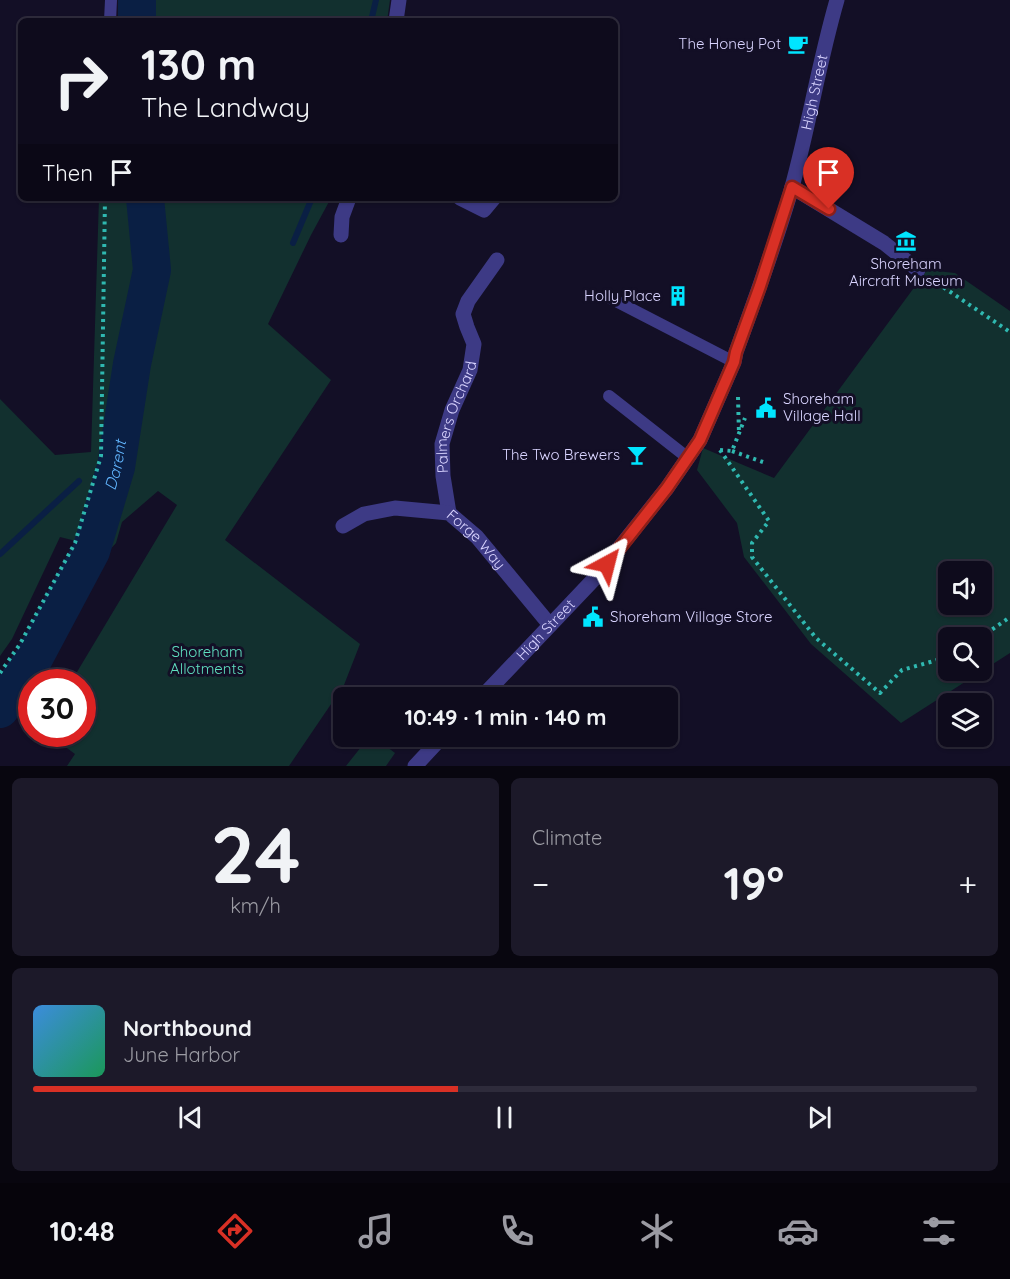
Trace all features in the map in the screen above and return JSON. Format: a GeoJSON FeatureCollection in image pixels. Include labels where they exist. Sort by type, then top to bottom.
{"type":"FeatureCollection","features":[{"type":"Feature","properties":{"kind":"street"},"geometry":{"type":"LineString","coordinates":[[396,18],[399,0]]}},
{"type":"Feature","properties":{"kind":"street","name":"High Street"},"geometry":{"type":"LineString","coordinates":[[491,687],[596,578],[667,488],[700,440],[734,362],[792,187],[828,28],[837,0]]}},
{"type":"Feature","properties":{"kind":"street"},"geometry":{"type":"LineString","coordinates":[[792,187],[884,243],[918,270]]}},
{"type":"Feature","properties":{"kind":"street"},"geometry":{"type":"LineString","coordinates":[[341,235],[342,217],[348,201]]}},
{"type":"Feature","properties":{"kind":"street"},"geometry":{"type":"LineString","coordinates":[[466,201],[484,210],[492,201]]}},
{"type":"Feature","properties":{"kind":"street","name":"Palmers Orchard"},"geometry":{"type":"LineString","coordinates":[[449,513],[443,477],[442,444],[452,410],[470,370],[474,344],[463,314],[468,301],[496,260]]}},
{"type":"Feature","properties":{"kind":"street","name":"Forge Way"},"geometry":{"type":"LineString","coordinates":[[343,526],[364,514],[395,508],[449,513],[477,537],[550,625]]}},
{"type":"Feature","properties":{"kind":"street"},"geometry":{"type":"LineString","coordinates":[[415,766],[433,747]]}},
{"type":"Feature","properties":{"kind":"lane"},"geometry":{"type":"LineString","coordinates":[[110,18],[111,0]]}},
{"type":"Feature","properties":{"kind":"lane"},"geometry":{"type":"LineString","coordinates":[[610,298],[734,362]]}},
{"type":"Feature","properties":{"kind":"lane"},"geometry":{"type":"LineString","coordinates":[[609,396],[688,458]]}},
{"type":"Feature","properties":{"kind":"path"},"geometry":{"type":"LineString","coordinates":[[0,673],[20,644],[75,543],[101,456],[105,201]]}},
{"type":"Feature","properties":{"kind":"path"},"geometry":{"type":"LineString","coordinates":[[918,270],[1010,332]]}},
{"type":"Feature","properties":{"kind":"path"},"geometry":{"type":"LineString","coordinates":[[732,451],[745,418]]}},
{"type":"Feature","properties":{"kind":"path"},"geometry":{"type":"LineString","coordinates":[[700,440],[720,450],[732,451],[763,462]]}},
{"type":"Feature","properties":{"kind":"path"},"geometry":{"type":"LineString","coordinates":[[720,450],[770,521],[752,543],[752,557],[816,638],[880,693],[902,670],[938,660]]}},
{"type":"Feature","properties":{"kind":"path"},"geometry":{"type":"LineString","coordinates":[[992,629],[1010,616]]}},
{"type":"Feature","properties":{"kind":"green space"},"geometry":{"type":"Polygon","coordinates":[[[149,0],[390,0],[387,18],[150,18],[149,0]]]}},
{"type":"Feature","properties":{"kind":"green space","name":"Shoreham Allotments"},"geometry":{"type":"Polygon","coordinates":[[[99,201],[137,201],[142,273],[112,429],[101,456],[127,468],[140,370],[162,270],[157,201],[329,201],[268,324],[331,380],[225,540],[360,644],[344,685],[333,687],[333,701],[289,766],[67,766],[75,754],[66,747],[96,747],[96,669],[79,669],[177,505],[158,491],[122,522],[116,543],[107,553],[88,544],[60,537],[12,639],[0,656],[0,399],[55,455],[91,452],[99,201]]]}},
{"type":"Feature","properties":{"kind":"green space"},"geometry":{"type":"Polygon","coordinates":[[[927,270],[955,273],[1010,311],[1010,653],[992,665],[992,627],[938,627],[938,681],[966,681],[948,693],[938,693],[938,699],[901,723],[811,644],[744,557],[737,523],[697,470],[703,448],[774,478],[927,270]]]}},
{"type":"Feature","properties":{"kind":"green space"},"geometry":{"type":"Polygon","coordinates":[[[361,747],[387,747],[395,753],[386,766],[346,766],[361,747]]]}},
{"type":"Feature","properties":{"kind":"waterway","name":"Darent"},"geometry":{"type":"LineString","coordinates":[[137,0],[137,18]]}},
{"type":"Feature","properties":{"kind":"waterway"},"geometry":{"type":"LineString","coordinates":[[372,18],[376,0]]}},
{"type":"Feature","properties":{"kind":"waterway","name":"Darent"},"geometry":{"type":"LineString","coordinates":[[0,709],[34,658],[91,551],[116,467],[132,364],[152,270],[145,201]]}},
{"type":"Feature","properties":{"kind":"waterway"},"geometry":{"type":"LineString","coordinates":[[293,243],[311,201]]}},
{"type":"Feature","properties":{"kind":"waterway"},"geometry":{"type":"LineString","coordinates":[[0,554],[79,481]]}},
{"type":"Feature","properties":{"kind":"place","name":"The Honey Pot"},"geometry":{"type":"Point","coordinates":[798,44]}},
{"type":"Feature","properties":{"kind":"place","name":"Shoreham Aircraft Museum"},"geometry":{"type":"Point","coordinates":[906,241]}},
{"type":"Feature","properties":{"kind":"place","name":"Holly Place"},"geometry":{"type":"Point","coordinates":[678,296]}},
{"type":"Feature","properties":{"kind":"place","name":"Shoreham Village Hall"},"geometry":{"type":"Point","coordinates":[766,408]}},
{"type":"Feature","properties":{"kind":"place","name":"The Two Brewers"},"geometry":{"type":"Point","coordinates":[637,455]}},
{"type":"Feature","properties":{"kind":"place","name":"Shoreham Village Store"},"geometry":{"type":"Point","coordinates":[593,617]}},
{"type":"Feature","properties":{"kind":"route"},"geometry":{"type":"LineString","coordinates":[[607,564],[667,488],[700,440],[734,362],[792,187],[829,209]]}}]}
